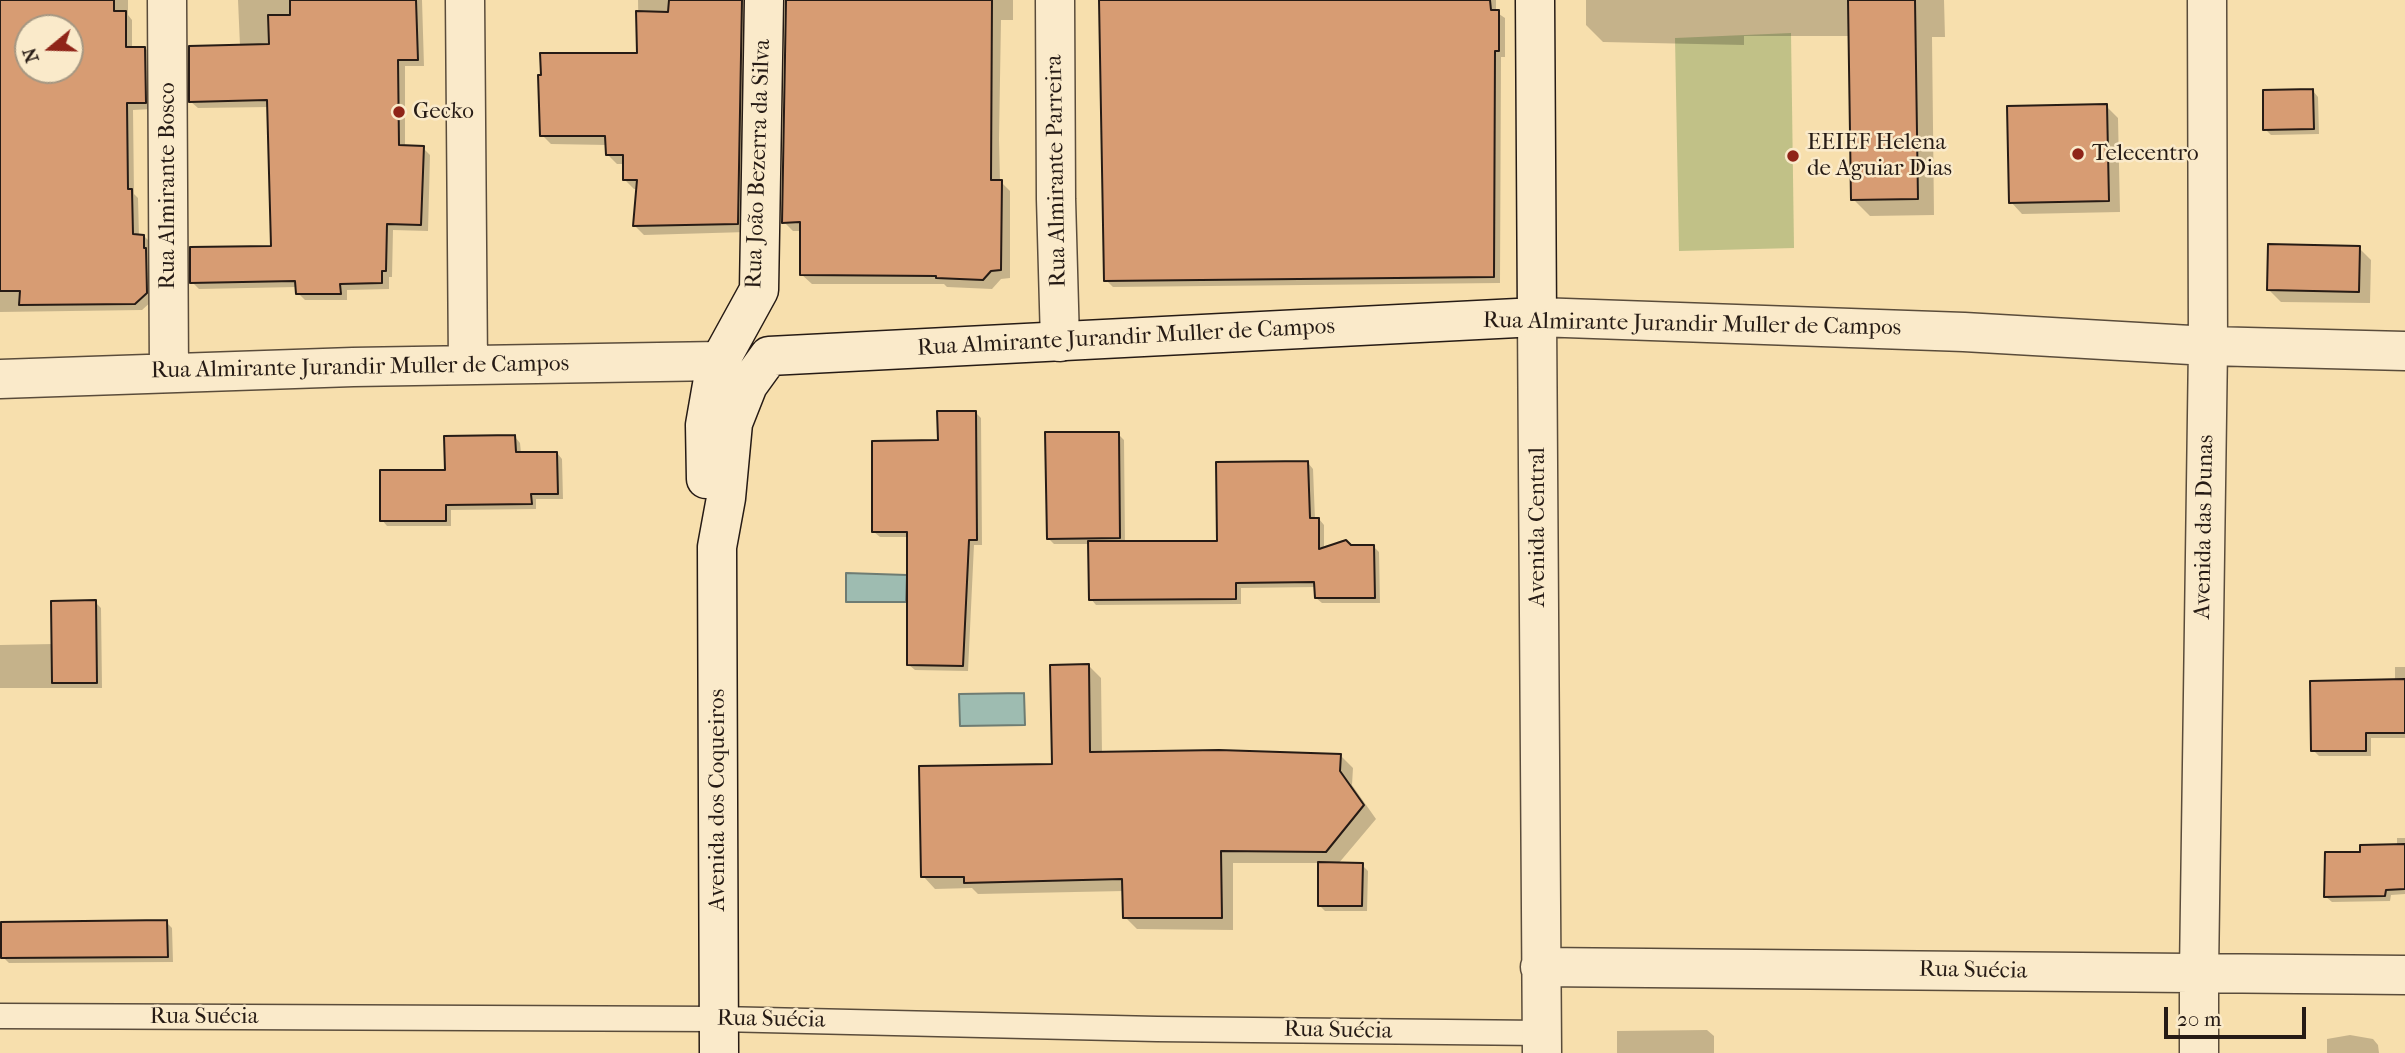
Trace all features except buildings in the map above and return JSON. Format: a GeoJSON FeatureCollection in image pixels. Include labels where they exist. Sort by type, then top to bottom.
{"type":"FeatureCollection","features":[{"type":"Feature","properties":{"kind":"street","name":"Rua Almirante Bosco"},"geometry":{"type":"LineString","coordinates":[[167,0],[169,373]]}},
{"type":"Feature","properties":{"kind":"street"},"geometry":{"type":"LineString","coordinates":[[465,0],[468,365]]}},
{"type":"Feature","properties":{"kind":"street","name":"Rua João Bezerra da Silva"},"geometry":{"type":"LineString","coordinates":[[717,547],[706,485],[705,425],[708,400],[720,360],[759,290],[764,0]]}},
{"type":"Feature","properties":{"kind":"street","name":"Rua Almirante Parreira"},"geometry":{"type":"LineString","coordinates":[[1055,0],[1060,342]]}},
{"type":"Feature","properties":{"kind":"street","name":"Avenida Central"},"geometry":{"type":"LineString","coordinates":[[1535,0],[1542,1043]]}},
{"type":"Feature","properties":{"kind":"street","name":"Avenida das Dunas"},"geometry":{"type":"LineString","coordinates":[[2199,1053],[2208,346],[2207,0]]}},
{"type":"Feature","properties":{"kind":"street","name":"Rua Almirante Jurandir Muller de Campos"},"geometry":{"type":"LineString","coordinates":[[717,547],[726,498],[733,423],[748,385],[769,356],[1537,317],[1964,332],[2208,346],[2405,351]]}},
{"type":"Feature","properties":{"kind":"street","name":"Rua Almirante Jurandir Muller de Campos"},"geometry":{"type":"LineString","coordinates":[[0,379],[720,360]]}},
{"type":"Feature","properties":{"kind":"street","name":"Avenida dos Coqueiros"},"geometry":{"type":"LineString","coordinates":[[717,547],[719,1036]]}},
{"type":"Feature","properties":{"kind":"street","name":"Rua Suécia"},"geometry":{"type":"LineString","coordinates":[[1540,967],[2405,975]]}},
{"type":"Feature","properties":{"kind":"lane","name":"Rua Suécia"},"geometry":{"type":"LineString","coordinates":[[0,1016],[719,1036],[1157,1029],[1542,1043]]}},
{"type":"Feature","properties":{"kind":"green space"},"geometry":{"type":"Polygon","coordinates":[[[1791,33],[1794,248],[1679,251],[1675,38],[1791,33]]]}},
{"type":"Feature","properties":{"kind":"water"},"geometry":{"type":"Polygon","coordinates":[[[846,573],[907,575],[906,602],[846,602],[846,573]]]}},
{"type":"Feature","properties":{"kind":"water"},"geometry":{"type":"Polygon","coordinates":[[[1024,693],[1025,725],[960,726],[959,694],[1024,693]]]}},
{"type":"Feature","properties":{"kind":"place","name":"Gecko"},"geometry":{"type":"Point","coordinates":[399,112]}},
{"type":"Feature","properties":{"kind":"place","name":"Telecentro"},"geometry":{"type":"Point","coordinates":[2078,154]}},
{"type":"Feature","properties":{"kind":"place","name":"EEIEF Helena de Aguiar Dias"},"geometry":{"type":"Point","coordinates":[1793,156]}}]}
